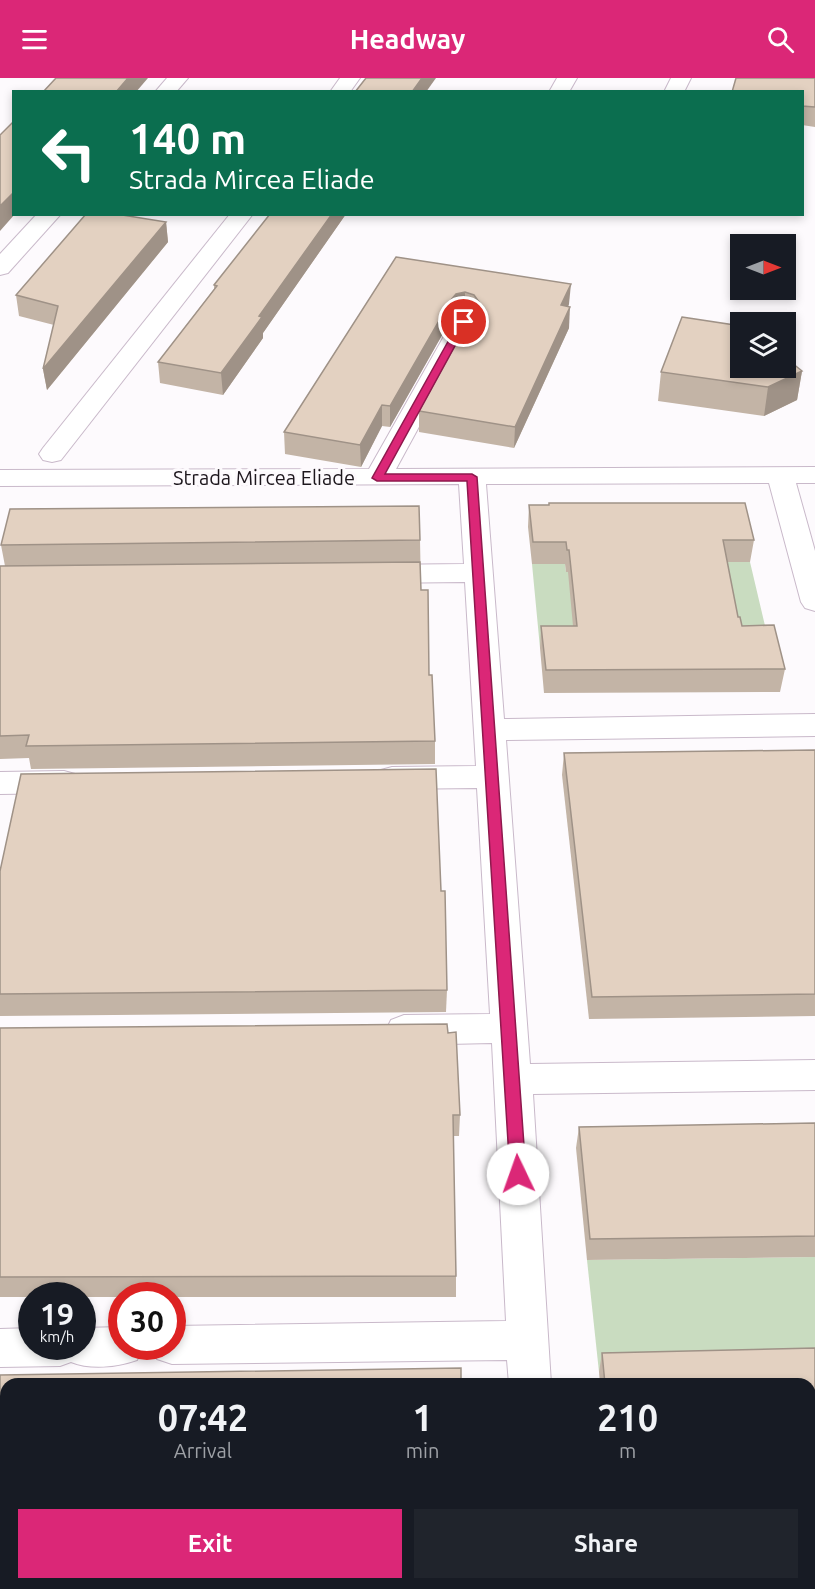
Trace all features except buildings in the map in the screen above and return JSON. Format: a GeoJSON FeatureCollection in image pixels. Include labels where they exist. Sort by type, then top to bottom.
{"type":"FeatureCollection","features":[{"type":"Feature","properties":{"kind":"street"},"geometry":{"type":"LineString","coordinates":[[167,90],[178,78]]}},
{"type":"Feature","properties":{"kind":"street"},"geometry":{"type":"LineString","coordinates":[[0,268],[48,216]]}},
{"type":"Feature","properties":{"kind":"street"},"geometry":{"type":"LineString","coordinates":[[52,454],[240,216]]}},
{"type":"Feature","properties":{"kind":"street"},"geometry":{"type":"LineString","coordinates":[[377,478],[464,322]]}},
{"type":"Feature","properties":{"kind":"street","name":"Strada Mircea Eliade"},"geometry":{"type":"LineString","coordinates":[[0,478],[815,475]]}},
{"type":"Feature","properties":{"kind":"street"},"geometry":{"type":"LineString","coordinates":[[780,476],[815,602]]}},
{"type":"Feature","properties":{"kind":"street"},"geometry":{"type":"LineString","coordinates":[[472,477],[513,1080],[529,1378]]}},
{"type":"Feature","properties":{"kind":"street"},"geometry":{"type":"LineString","coordinates":[[353,574],[478,573]]}},
{"type":"Feature","properties":{"kind":"street"},"geometry":{"type":"LineString","coordinates":[[489,730],[815,724]]}},
{"type":"Feature","properties":{"kind":"street"},"geometry":{"type":"LineString","coordinates":[[366,779],[492,777]]}},
{"type":"Feature","properties":{"kind":"street"},"geometry":{"type":"LineString","coordinates":[[0,783],[94,782]]}},
{"type":"Feature","properties":{"kind":"street"},"geometry":{"type":"LineString","coordinates":[[367,1030],[509,1029]]}},
{"type":"Feature","properties":{"kind":"street"},"geometry":{"type":"LineString","coordinates":[[513,1080],[815,1075]]}},
{"type":"Feature","properties":{"kind":"street"},"geometry":{"type":"LineString","coordinates":[[186,1345],[526,1340]]}},
{"type":"Feature","properties":{"kind":"street"},"geometry":{"type":"LineString","coordinates":[[0,1348],[18,1348]]}},
{"type":"Feature","properties":{"kind":"green space"},"geometry":{"type":"Polygon","coordinates":[[[750,562],[770,647],[540,648],[532,564],[565,564],[566,572],[750,562]]]}},
{"type":"Feature","properties":{"kind":"green space"},"geometry":{"type":"Polygon","coordinates":[[[815,1257],[815,1368],[599,1372],[587,1260],[815,1257]]]}},
{"type":"Feature","properties":{"kind":"route"},"geometry":{"type":"LineString","coordinates":[[464,322],[377,478],[472,477],[518,1174]]}}]}
